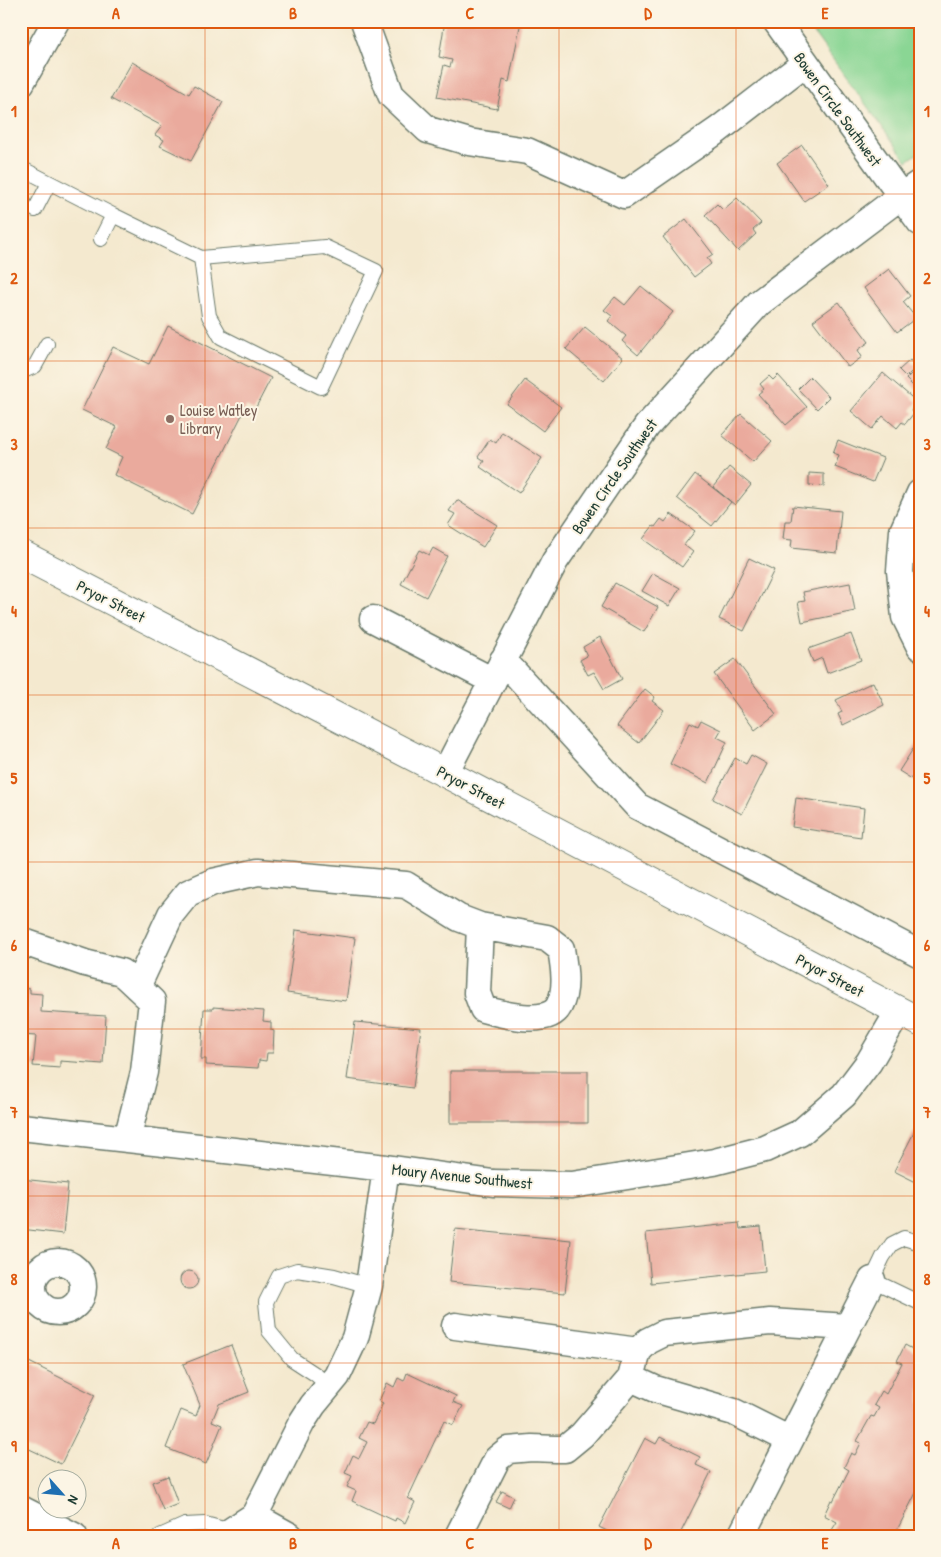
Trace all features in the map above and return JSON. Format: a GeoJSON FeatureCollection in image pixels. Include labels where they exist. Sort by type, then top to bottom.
{"type":"FeatureCollection","features":[{"type":"Feature","properties":{"kind":"main road","name":"Pryor Street"},"geometry":{"type":"LineString","coordinates":[[21,554],[909,1017]]}},
{"type":"Feature","properties":{"kind":"street"},"geometry":{"type":"LineString","coordinates":[[21,83],[56,21]]}},
{"type":"Feature","properties":{"kind":"street"},"geometry":{"type":"LineString","coordinates":[[364,21],[391,94],[428,130],[469,142],[527,151],[624,195],[718,130],[805,63]]}},
{"type":"Feature","properties":{"kind":"street","name":"Bowen Circle Southwest"},"geometry":{"type":"LineString","coordinates":[[776,21],[805,63],[910,190],[920,222]]}},
{"type":"Feature","properties":{"kind":"street","name":"Bowen Circle Southwest"},"geometry":{"type":"LineString","coordinates":[[445,774],[555,561],[646,426],[759,303],[910,190]]}},
{"type":"Feature","properties":{"kind":"street"},"geometry":{"type":"LineString","coordinates":[[920,493],[903,531],[900,571],[905,617],[920,647]]}},
{"type":"Feature","properties":{"kind":"street"},"geometry":{"type":"LineString","coordinates":[[373,618],[498,670],[637,806],[920,954]]}},
{"type":"Feature","properties":{"kind":"street"},"geometry":{"type":"LineString","coordinates":[[136,987],[171,914],[188,893],[213,882],[258,872],[406,885],[459,918],[480,926]]}},
{"type":"Feature","properties":{"kind":"street"},"geometry":{"type":"LineString","coordinates":[[21,941],[85,963],[121,972],[152,1001],[144,1072],[127,1138]]}},
{"type":"Feature","properties":{"kind":"street","name":"Moury Avenue Southwest"},"geometry":{"type":"LineString","coordinates":[[21,1126],[386,1168],[493,1183],[572,1185],[714,1162],[766,1149],[800,1133],[844,1095],[873,1056],[909,1017]]}},
{"type":"Feature","properties":{"kind":"street"},"geometry":{"type":"LineString","coordinates":[[229,1533],[254,1516],[302,1422],[313,1405],[337,1376],[355,1338],[369,1286],[386,1168]]}},
{"type":"Feature","properties":{"kind":"street"},"geometry":{"type":"LineString","coordinates":[[741,1536],[872,1280]]}},
{"type":"Feature","properties":{"kind":"street"},"geometry":{"type":"LineString","coordinates":[[458,1536],[497,1459],[508,1450],[565,1448],[582,1436],[631,1378],[638,1350],[648,1341],[664,1333],[770,1322],[848,1327]]}},
{"type":"Feature","properties":{"kind":"street"},"geometry":{"type":"LineString","coordinates":[[454,1326],[638,1350]]}},
{"type":"Feature","properties":{"kind":"street"},"geometry":{"type":"LineString","coordinates":[[631,1378],[655,1389],[734,1412],[790,1440]]}},
{"type":"Feature","properties":{"kind":"street"},"geometry":{"type":"LineString","coordinates":[[21,1508],[74,1536]]}},
{"type":"Feature","properties":{"kind":"street"},"geometry":{"type":"LineString","coordinates":[[254,1516],[290,1536]]}},
{"type":"Feature","properties":{"kind":"lane"},"geometry":{"type":"LineString","coordinates":[[21,168],[201,258],[326,247],[376,271],[321,387],[221,337],[209,316],[201,258]]}},
{"type":"Feature","properties":{"kind":"lane"},"geometry":{"type":"LineString","coordinates":[[36,210],[49,183]]}},
{"type":"Feature","properties":{"kind":"lane"},"geometry":{"type":"LineString","coordinates":[[101,239],[113,215]]}},
{"type":"Feature","properties":{"kind":"lane"},"geometry":{"type":"LineString","coordinates":[[21,372],[35,366],[47,344]]}},
{"type":"Feature","properties":{"kind":"lane"},"geometry":{"type":"LineString","coordinates":[[920,1243],[904,1238],[892,1244],[883,1257],[872,1280],[920,1303]]}},
{"type":"Feature","properties":{"kind":"lane"},"geometry":{"type":"LineString","coordinates":[[329,1386],[292,1359],[269,1331],[266,1302],[280,1276],[297,1270],[334,1276],[369,1286]]}},
{"type":"Feature","properties":{"kind":"lane"},"geometry":{"type":"LineString","coordinates":[[160,1536],[185,1525],[205,1524],[229,1533]]}},
{"type":"Feature","properties":{"kind":"green space"},"geometry":{"type":"Polygon","coordinates":[[[805,21],[920,21],[920,152],[907,161],[805,21]]]}},
{"type":"Feature","properties":{"kind":"building"},"geometry":{"type":"Polygon","coordinates":[[[445,21],[521,21],[509,82],[503,80],[497,109],[437,97],[444,65],[450,67],[452,60],[439,57],[445,21]]]}},
{"type":"Feature","properties":{"kind":"building"},"geometry":{"type":"Polygon","coordinates":[[[132,62],[189,94],[194,86],[223,102],[191,161],[160,146],[164,140],[155,135],[162,126],[111,99],[132,62]]]}},
{"type":"Feature","properties":{"kind":"building"},"geometry":{"type":"Polygon","coordinates":[[[802,145],[829,184],[804,201],[777,163],[802,145]]]}},
{"type":"Feature","properties":{"kind":"building"},"geometry":{"type":"Polygon","coordinates":[[[737,198],[761,223],[753,230],[756,234],[738,251],[705,215],[717,204],[723,210],[737,198]]]}},
{"type":"Feature","properties":{"kind":"building"},"geometry":{"type":"Polygon","coordinates":[[[686,219],[713,254],[707,258],[711,264],[694,277],[663,237],[686,219]]]}},
{"type":"Feature","properties":{"kind":"building"},"geometry":{"type":"Polygon","coordinates":[[[889,269],[910,296],[903,302],[916,318],[897,332],[864,288],[889,269]]]}},
{"type":"Feature","properties":{"kind":"building"},"geometry":{"type":"Polygon","coordinates":[[[641,286],[673,312],[638,355],[622,341],[626,336],[608,321],[612,316],[604,310],[615,297],[625,305],[641,286]]]}},
{"type":"Feature","properties":{"kind":"building"},"geometry":{"type":"Polygon","coordinates":[[[839,302],[869,342],[858,350],[862,357],[848,367],[813,321],[839,302]]]}},
{"type":"Feature","properties":{"kind":"building","name":"Louise Watley Library"},"geometry":{"type":"Polygon","coordinates":[[[168,326],[271,378],[254,411],[246,407],[192,514],[114,475],[122,457],[106,449],[117,427],[82,410],[113,347],[149,364],[168,326]]]}},
{"type":"Feature","properties":{"kind":"building"},"geometry":{"type":"Polygon","coordinates":[[[585,327],[623,358],[604,381],[566,349],[585,327]]]}},
{"type":"Feature","properties":{"kind":"building"},"geometry":{"type":"Polygon","coordinates":[[[910,360],[917,366],[906,377],[899,370],[910,360]]]}},
{"type":"Feature","properties":{"kind":"building"},"geometry":{"type":"Polygon","coordinates":[[[920,365],[920,393],[906,379],[920,365]]]}},
{"type":"Feature","properties":{"kind":"building"},"geometry":{"type":"Polygon","coordinates":[[[883,373],[917,402],[911,410],[914,413],[905,424],[902,422],[897,428],[883,416],[872,429],[851,411],[883,373]]]}},
{"type":"Feature","properties":{"kind":"building"},"geometry":{"type":"Polygon","coordinates":[[[778,375],[807,407],[786,425],[758,394],[764,389],[760,384],[769,376],[773,380],[778,375]]]}},
{"type":"Feature","properties":{"kind":"building"},"geometry":{"type":"Polygon","coordinates":[[[810,377],[829,397],[817,409],[798,389],[810,377]]]}},
{"type":"Feature","properties":{"kind":"building"},"geometry":{"type":"Polygon","coordinates":[[[525,380],[561,407],[543,431],[507,404],[525,380]]]}},
{"type":"Feature","properties":{"kind":"building"},"geometry":{"type":"Polygon","coordinates":[[[741,414],[772,441],[753,462],[722,435],[741,414]]]}},
{"type":"Feature","properties":{"kind":"building"},"geometry":{"type":"Polygon","coordinates":[[[502,432],[542,458],[519,493],[480,467],[484,461],[478,457],[490,439],[496,443],[502,432]]]}},
{"type":"Feature","properties":{"kind":"building"},"geometry":{"type":"Polygon","coordinates":[[[838,440],[883,458],[873,482],[835,467],[839,455],[833,453],[838,440]]]}},
{"type":"Feature","properties":{"kind":"building"},"geometry":{"type":"Polygon","coordinates":[[[729,467],[751,485],[735,505],[713,487],[729,467]]]}},
{"type":"Feature","properties":{"kind":"building"},"geometry":{"type":"Polygon","coordinates":[[[809,473],[824,474],[824,486],[809,485],[809,473]]]}},
{"type":"Feature","properties":{"kind":"building"},"geometry":{"type":"Polygon","coordinates":[[[695,474],[731,502],[712,526],[677,498],[695,474]]]}},
{"type":"Feature","properties":{"kind":"building"},"geometry":{"type":"Polygon","coordinates":[[[457,500],[497,525],[483,547],[448,525],[455,514],[449,511],[457,500]]]}},
{"type":"Feature","properties":{"kind":"building"},"geometry":{"type":"Polygon","coordinates":[[[793,506],[841,511],[837,553],[791,548],[792,540],[783,539],[785,521],[791,521],[793,506]]]}},
{"type":"Feature","properties":{"kind":"building"},"geometry":{"type":"Polygon","coordinates":[[[671,514],[695,531],[684,545],[693,552],[682,567],[643,539],[653,526],[655,527],[661,519],[665,522],[671,514]]]}},
{"type":"Feature","properties":{"kind":"building"},"geometry":{"type":"Polygon","coordinates":[[[433,548],[447,556],[426,597],[401,584],[419,550],[429,555],[433,548]]]}},
{"type":"Feature","properties":{"kind":"building"},"geometry":{"type":"Polygon","coordinates":[[[749,558],[774,570],[744,631],[719,619],[749,558]]]}},
{"type":"Feature","properties":{"kind":"building"},"geometry":{"type":"Polygon","coordinates":[[[653,573],[680,588],[669,606],[642,591],[653,573]]]}},
{"type":"Feature","properties":{"kind":"building"},"geometry":{"type":"Polygon","coordinates":[[[615,583],[658,607],[644,632],[601,607],[615,583]]]}},
{"type":"Feature","properties":{"kind":"building"},"geometry":{"type":"Polygon","coordinates":[[[850,583],[855,611],[802,622],[798,602],[805,601],[803,592],[850,583]]]}},
{"type":"Feature","properties":{"kind":"building"},"geometry":{"type":"Polygon","coordinates":[[[851,634],[861,660],[827,673],[822,658],[813,662],[808,649],[851,634]]]}},
{"type":"Feature","properties":{"kind":"building"},"geometry":{"type":"Polygon","coordinates":[[[600,637],[622,679],[604,689],[594,672],[588,675],[580,660],[587,656],[583,647],[600,637]]]}},
{"type":"Feature","properties":{"kind":"building"},"geometry":{"type":"Polygon","coordinates":[[[735,659],[776,714],[755,730],[714,674],[735,659]]]}},
{"type":"Feature","properties":{"kind":"building"},"geometry":{"type":"Polygon","coordinates":[[[873,682],[884,705],[843,725],[838,714],[842,712],[836,700],[873,682]]]}},
{"type":"Feature","properties":{"kind":"building"},"geometry":{"type":"Polygon","coordinates":[[[645,689],[655,697],[652,701],[664,710],[639,743],[617,726],[645,689]]]}},
{"type":"Feature","properties":{"kind":"building"},"geometry":{"type":"Polygon","coordinates":[[[701,720],[721,730],[717,737],[727,742],[708,783],[670,764],[690,722],[698,726],[701,720]]]}},
{"type":"Feature","properties":{"kind":"building"},"geometry":{"type":"Polygon","coordinates":[[[920,738],[920,784],[899,771],[920,738]]]}},
{"type":"Feature","properties":{"kind":"building"},"geometry":{"type":"Polygon","coordinates":[[[751,755],[767,764],[742,814],[713,799],[735,758],[746,764],[751,755]]]}},
{"type":"Feature","properties":{"kind":"building"},"geometry":{"type":"Polygon","coordinates":[[[796,798],[864,808],[861,837],[792,827],[796,798]]]}},
{"type":"Feature","properties":{"kind":"building"},"geometry":{"type":"Polygon","coordinates":[[[296,930],[355,938],[346,1001],[287,993],[296,930]]]}},
{"type":"Feature","properties":{"kind":"building"},"geometry":{"type":"Polygon","coordinates":[[[21,988],[30,989],[30,993],[42,994],[41,1012],[106,1016],[103,1064],[60,1061],[60,1068],[33,1066],[36,1036],[21,1035],[21,988]]]}},
{"type":"Feature","properties":{"kind":"building"},"geometry":{"type":"Polygon","coordinates":[[[213,1007],[264,1011],[263,1021],[271,1022],[271,1030],[274,1031],[273,1053],[267,1053],[266,1061],[259,1060],[258,1068],[206,1065],[206,1059],[201,1059],[204,1009],[213,1009],[213,1007]]]}},
{"type":"Feature","properties":{"kind":"building"},"geometry":{"type":"Polygon","coordinates":[[[355,1022],[421,1028],[413,1088],[347,1079],[355,1022]]]}},
{"type":"Feature","properties":{"kind":"building"},"geometry":{"type":"Polygon","coordinates":[[[450,1071],[588,1071],[588,1123],[450,1123],[450,1071]]]}},
{"type":"Feature","properties":{"kind":"building"},"geometry":{"type":"Polygon","coordinates":[[[920,1121],[920,1184],[894,1171],[920,1121]]]}},
{"type":"Feature","properties":{"kind":"building"},"geometry":{"type":"Polygon","coordinates":[[[21,1179],[68,1184],[63,1234],[21,1229],[21,1179]]]}},
{"type":"Feature","properties":{"kind":"building"},"geometry":{"type":"Polygon","coordinates":[[[739,1223],[740,1229],[761,1227],[765,1271],[651,1283],[646,1233],[739,1223]]]}},
{"type":"Feature","properties":{"kind":"building"},"geometry":{"type":"Polygon","coordinates":[[[455,1229],[571,1240],[565,1293],[449,1282],[455,1229]]]}},
{"type":"Feature","properties":{"kind":"building"},"geometry":{"type":"Polygon","coordinates":[[[189,1271],[195,1274],[198,1280],[195,1286],[189,1289],[183,1286],[180,1280],[183,1274],[189,1271]]]}},
{"type":"Feature","properties":{"kind":"building"},"geometry":{"type":"Polygon","coordinates":[[[231,1345],[249,1392],[219,1404],[212,1421],[222,1425],[206,1464],[166,1448],[181,1410],[196,1416],[200,1405],[183,1364],[231,1345]]]}},
{"type":"Feature","properties":{"kind":"building"},"geometry":{"type":"Polygon","coordinates":[[[905,1345],[920,1353],[920,1485],[894,1536],[844,1536],[832,1530],[837,1522],[824,1515],[849,1470],[844,1467],[851,1453],[855,1455],[861,1443],[857,1441],[871,1416],[874,1417],[879,1408],[874,1405],[882,1391],[886,1394],[902,1363],[897,1361],[905,1345]]]}},
{"type":"Feature","properties":{"kind":"building"},"geometry":{"type":"Polygon","coordinates":[[[21,1358],[95,1395],[61,1464],[21,1445],[21,1358]]]}},
{"type":"Feature","properties":{"kind":"building"},"geometry":{"type":"Polygon","coordinates":[[[407,1373],[456,1396],[453,1402],[463,1406],[453,1425],[444,1421],[408,1498],[415,1502],[405,1523],[396,1518],[395,1521],[352,1501],[356,1491],[347,1487],[352,1476],[345,1473],[353,1455],[359,1458],[367,1442],[359,1438],[367,1422],[373,1424],[383,1403],[379,1401],[387,1383],[394,1387],[398,1378],[404,1381],[407,1373]]]}},
{"type":"Feature","properties":{"kind":"building"},"geometry":{"type":"Polygon","coordinates":[[[660,1437],[700,1457],[696,1465],[711,1472],[679,1536],[612,1536],[613,1534],[599,1527],[645,1438],[656,1444],[660,1437]]]}},
{"type":"Feature","properties":{"kind":"building"},"geometry":{"type":"Polygon","coordinates":[[[168,1476],[178,1504],[163,1510],[152,1482],[168,1476]]]}},
{"type":"Feature","properties":{"kind":"building"},"geometry":{"type":"Polygon","coordinates":[[[502,1491],[514,1497],[509,1508],[496,1502],[502,1491]]]}},
{"type":"Feature","properties":{"kind":"place","name":"Louise Watley Library"},"geometry":{"type":"Point","coordinates":[170,419]}}]}
